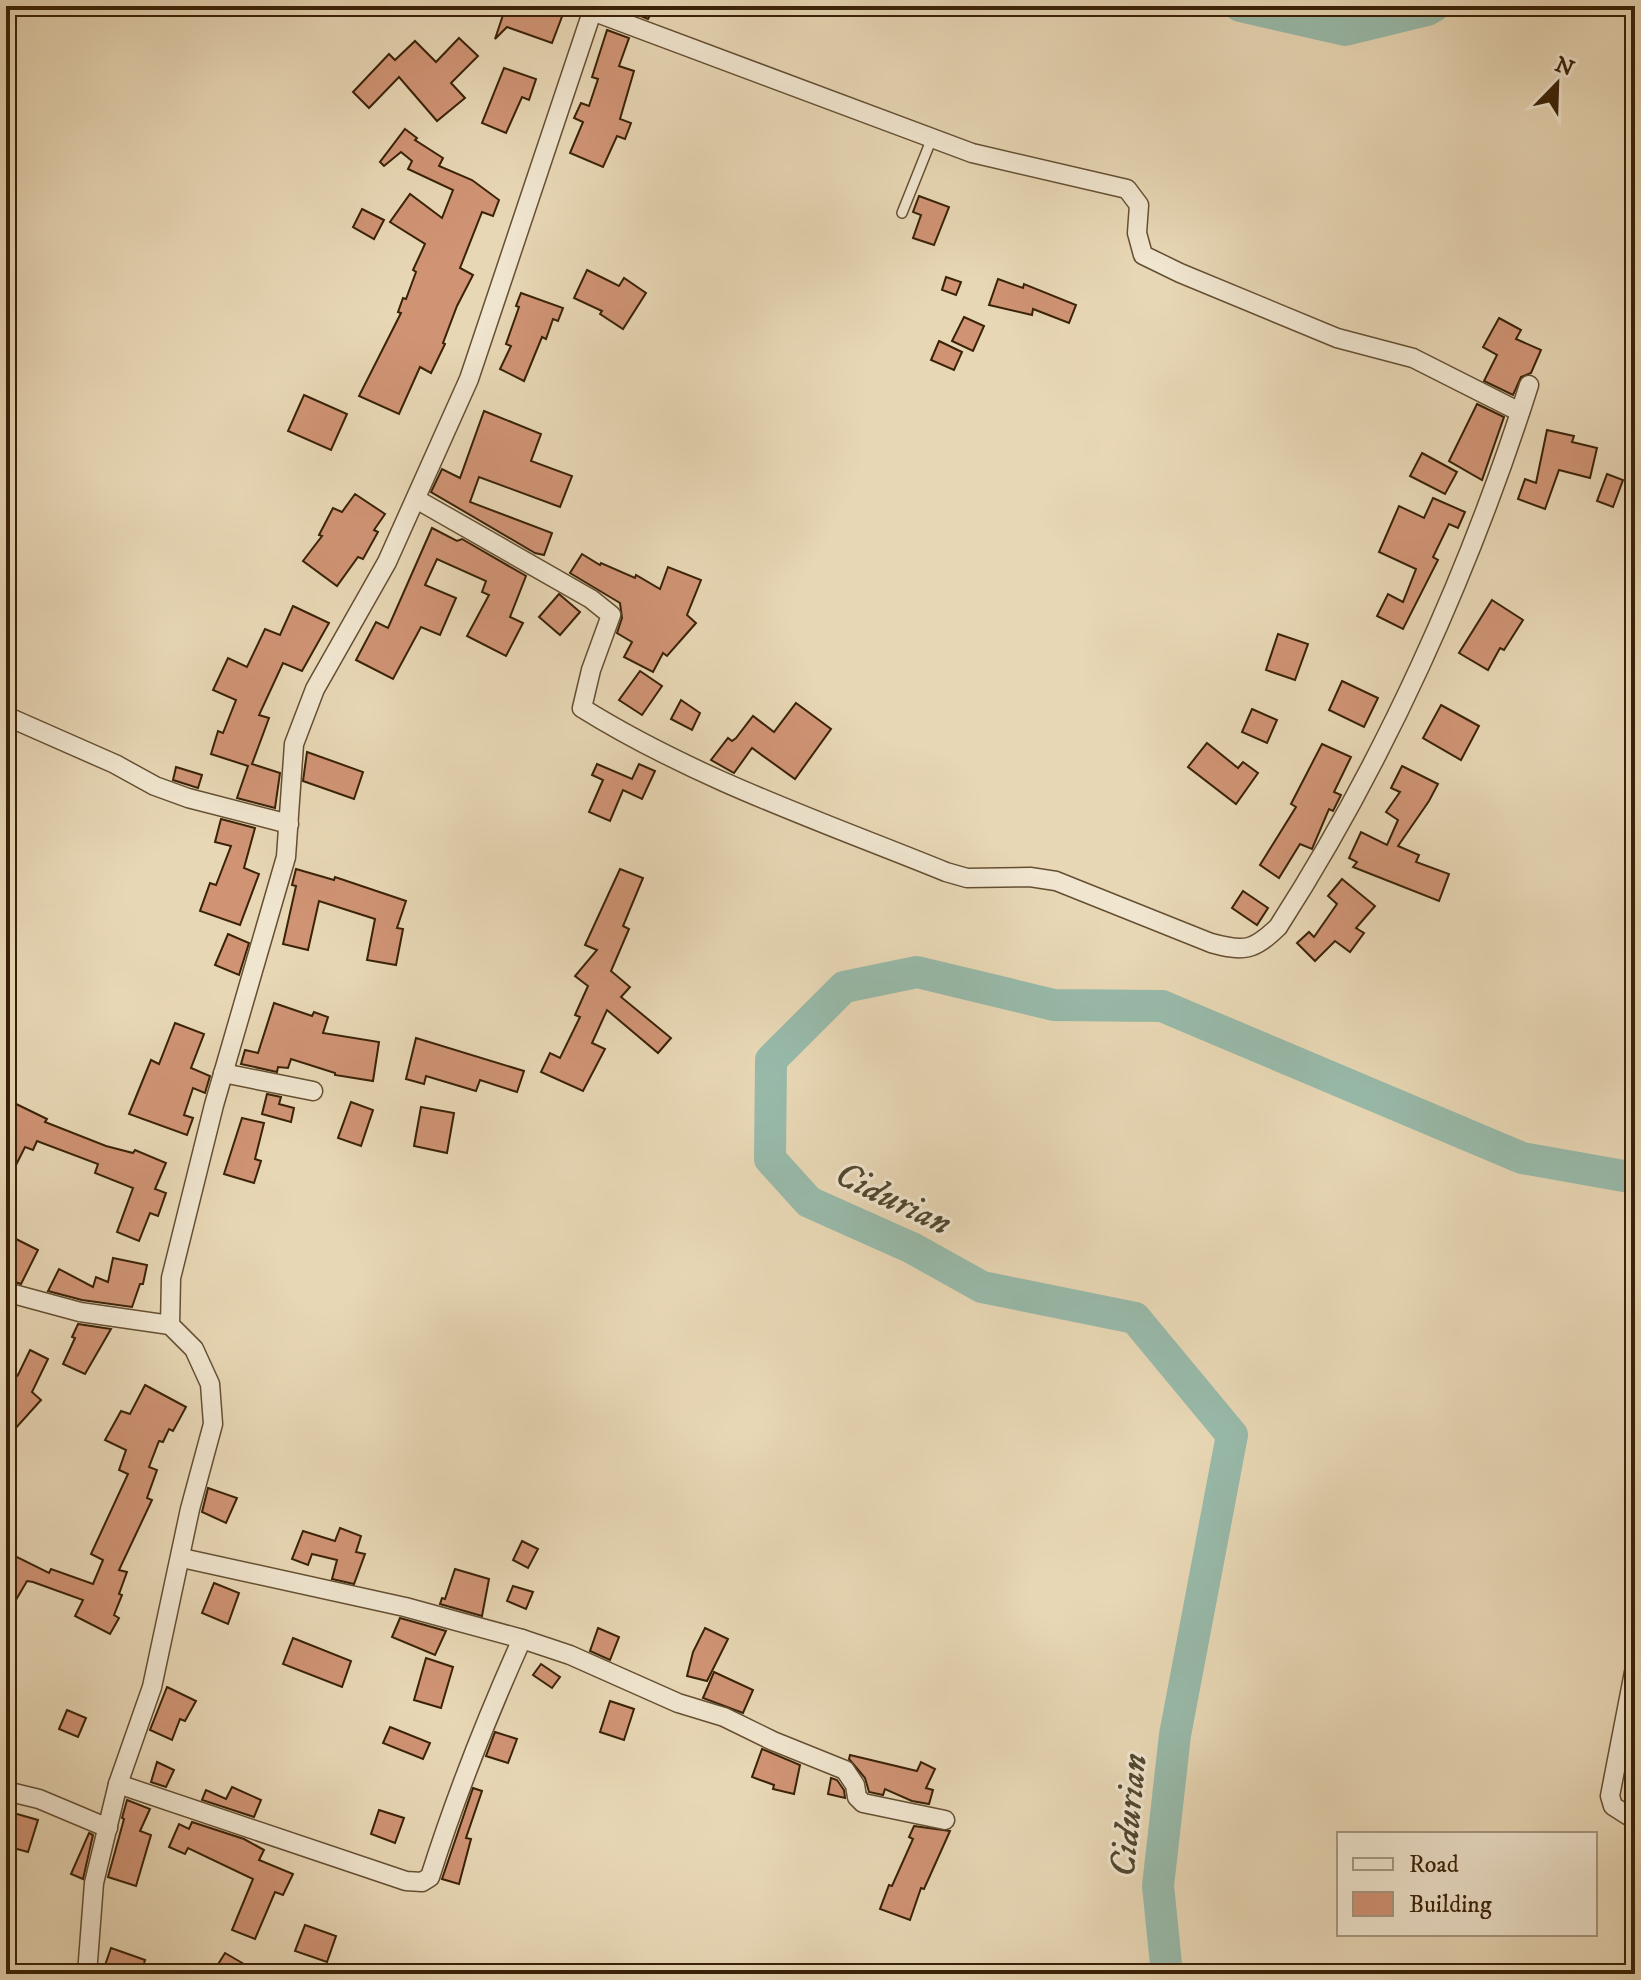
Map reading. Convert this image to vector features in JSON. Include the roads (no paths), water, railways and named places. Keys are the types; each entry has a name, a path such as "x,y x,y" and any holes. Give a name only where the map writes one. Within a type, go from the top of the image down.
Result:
{"street":[{"path":"170,1325 171,1278 223,1073 282,871 289,824 294,744 315,689 387,562 469,379 593,9 972,153 1127,189 1139,205 1137,233 1143,255 1337,338 1413,358 1520,412"},
{"path":"416,499 591,599 611,615 591,670 582,708 633,738 770,804 946,872 967,878 1030,877 1056,881 1211,943 1235,949 1257,946 1278,927 1371,765 1464,569 1529,385"},
{"path":"6,716 115,764 155,786 188,798 289,824"},
{"path":"223,1073 313,1091"},
{"path":"6,1292 80,1312 170,1325 194,1349 210,1384 213,1424 190,1509 182,1558 152,1687 118,1784 94,1883 87,1974"},
{"path":"182,1558 405,1607 570,1655 678,1703 724,1717 845,1770 850,1773 857,1797 863,1803 945,1820"},
{"path":"118,1784 406,1881 422,1882 430,1877 487,1717 522,1639"},
{"path":"1635,1667 1610,1796 1613,1806 1635,1820"},
{"path":"6,1791 39,1799 108,1828"}],"lane":[{"path":"902,213 932,138"}],"waterway":[{"name":"Cidurian","path":"1240,6 1345,30 1434,6"},
{"name":"Cidurian","path":"1167,1974 1158,1886 1175,1735 1232,1435 1135,1318 982,1287 912,1248 809,1202 770,1159 771,1060 844,987 917,972 1054,1005 1162,1006 1522,1158 1635,1178"}]}
